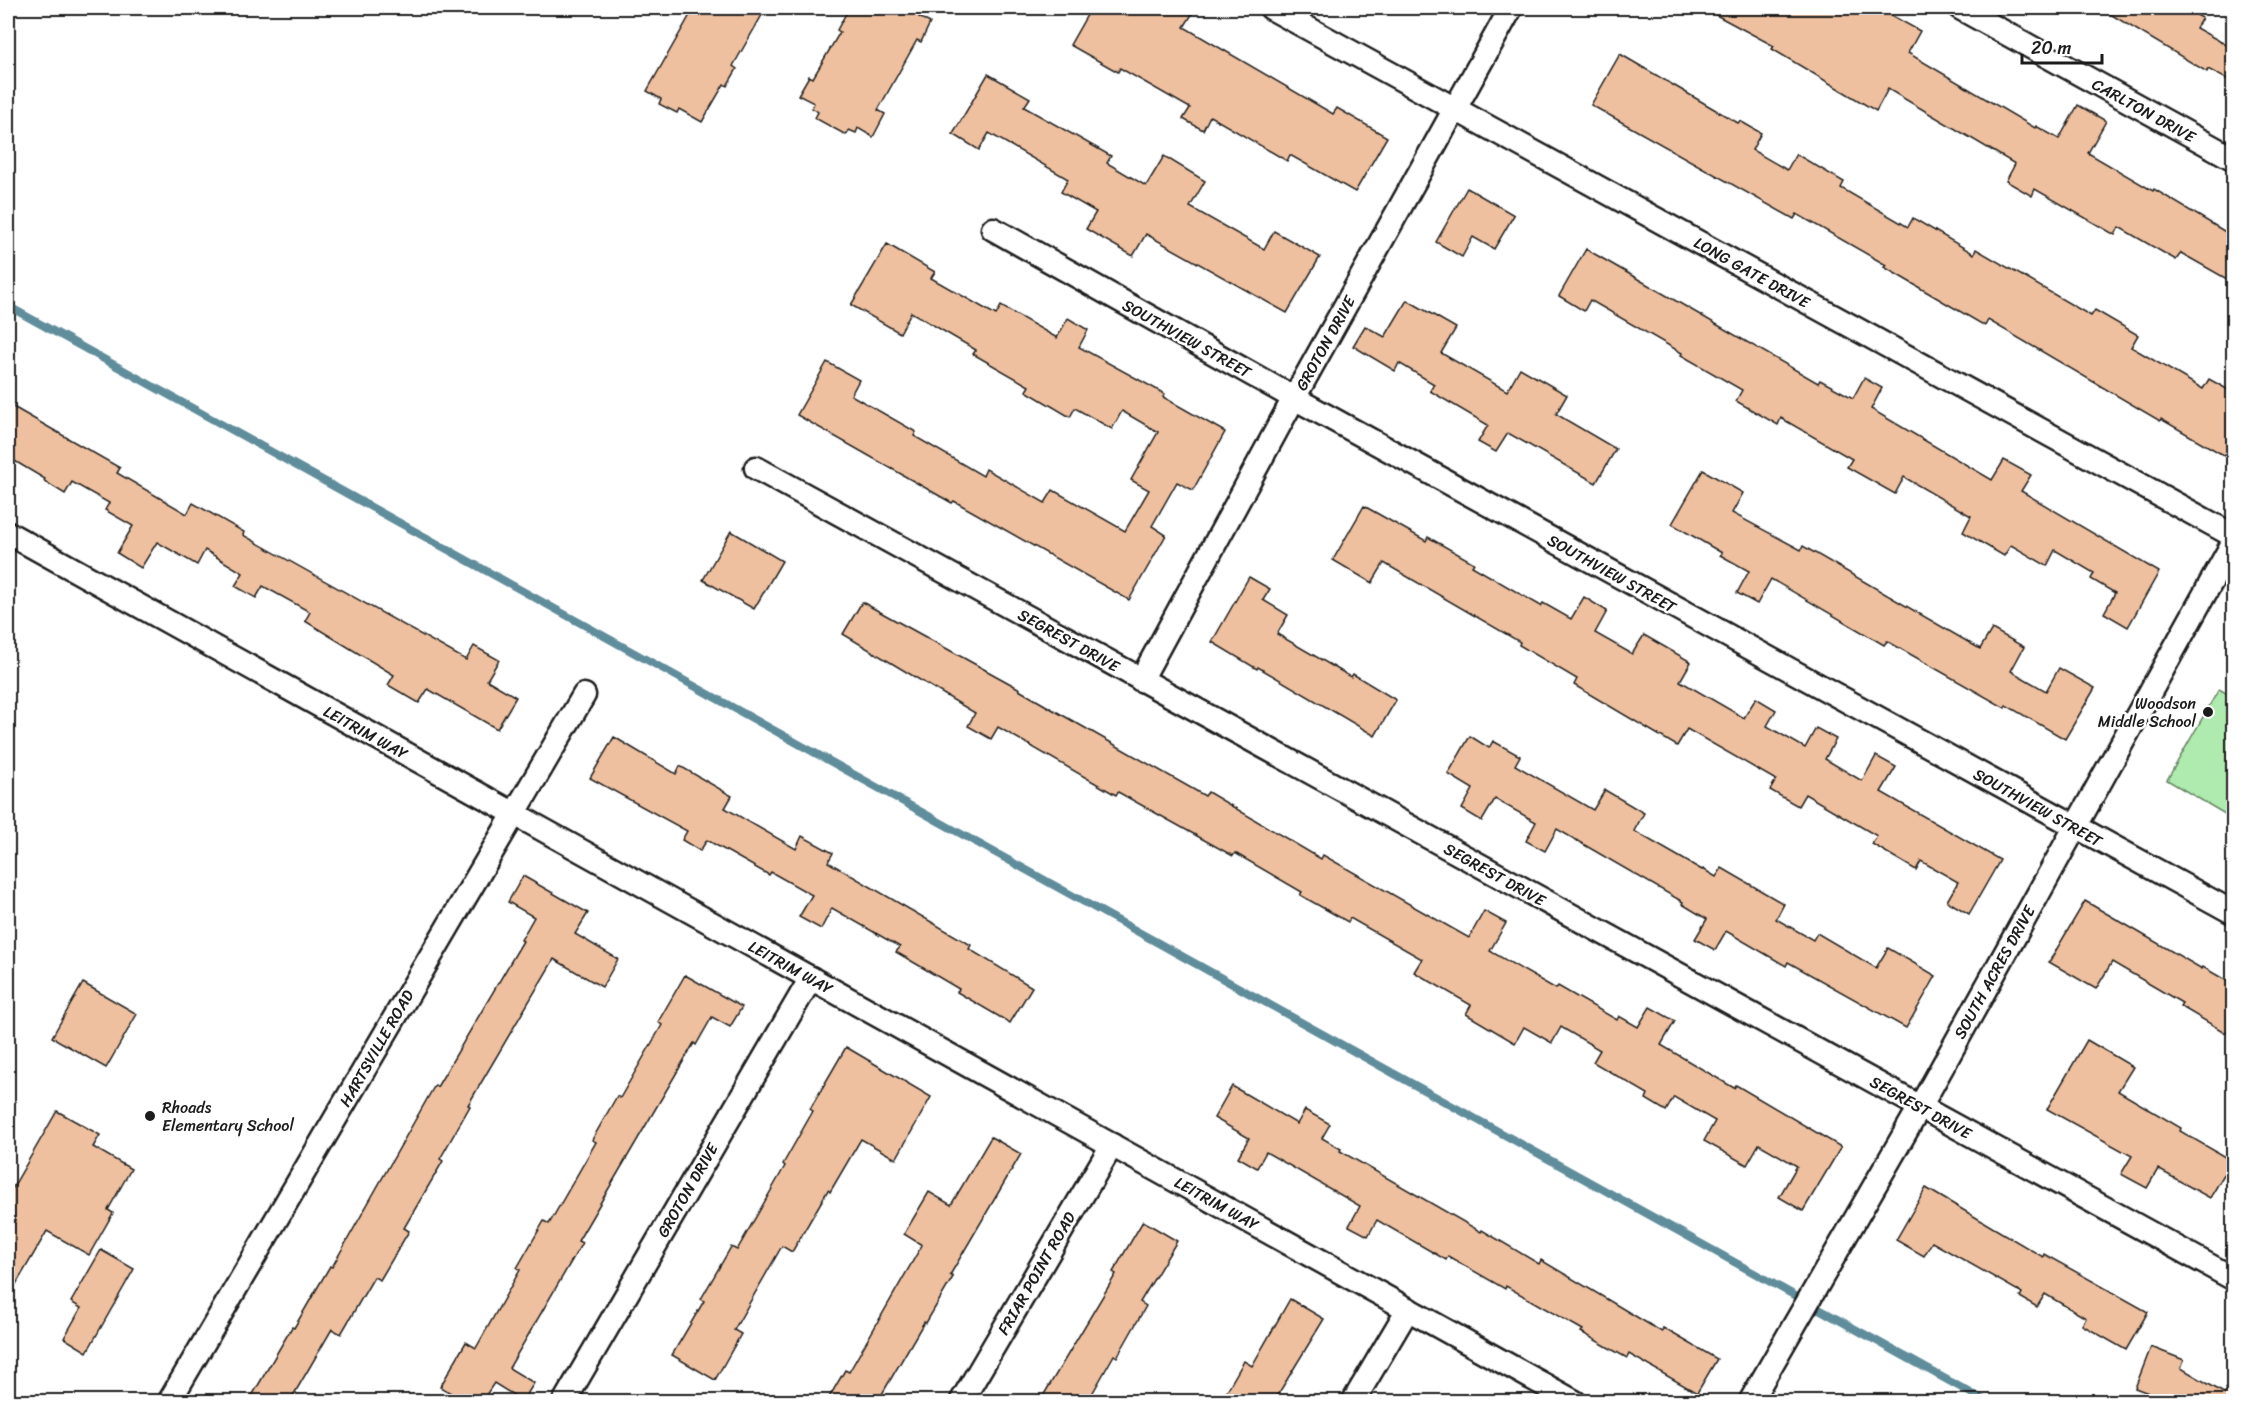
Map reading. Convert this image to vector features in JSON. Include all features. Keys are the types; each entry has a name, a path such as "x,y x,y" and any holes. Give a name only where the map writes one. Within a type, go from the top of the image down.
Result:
{"street":[{"name":"LONG GATE DRIVE","path":"1270,8 2234,536"},
{"name":"GROTON DRIVE","path":"1141,680 1294,398 1511,8"},
{"name":"CARLTON DRIVE","path":"1960,8 2234,159"},
{"name":"SOUTHVIEW STREET","path":"993,229 1294,398 2234,913"},
{"name":"SEGREST DRIVE","path":"756,468 2234,1279"},
{"name":"LEITRIM WAY","path":"8,533 1575,1401"},
{"name":"SOUTH ACRES DRIVE","path":"1750,1401 1920,1107 2234,541"},
{"name":"HARTSVILLE ROAD","path":"169,1401 584,695"},
{"name":"GROTON DRIVE","path":"564,1401 811,978"},
{"name":"FRIAR POINT ROAD","path":"961,1401 1112,1145"},
{"path":"1353,1401 1408,1309"}],"green space":[{"path":"2219,689 2233,697 2234,811 2230,817 2167,780"}],"building":[{"path":"694,8 766,8 733,66 737,69 727,86 724,84 702,122 679,109 677,113 659,104 661,99 647,91"},
{"path":"849,8 925,8 919,17 930,23 921,42 917,40 878,110 885,114 873,137 858,128 856,133 849,130 846,135 815,118 818,112 812,108 814,103 798,95 809,76 813,78 840,32 837,30"},
{"path":"1091,8 1196,8 1184,27 1333,114 1337,108 1387,137 1355,192 1290,155 1287,161 1210,116 1203,130 1183,119 1190,108 1120,68 1118,72 1070,45"},
{"path":"1703,8 1878,8 1920,31 1908,53 2035,128 2036,126 2059,139 2078,105 2106,121 2088,153 2234,237 2234,283 2181,253 2176,260 2119,227 2115,235 2035,189 2032,196 2006,181 2015,164 1888,89 1876,111 1772,49 1774,46"},
{"path":"2100,8 2185,8 2202,18 2196,28 2234,49 2234,83 2208,69 2207,72"},
{"path":"1620,54 1738,123 1740,121 1761,133 1752,150 1787,170 1796,154 1844,182 1841,188 1908,227 1913,218 1974,254 1976,249 2091,316 2095,310 2138,335 2131,347 2203,389 2209,379 2234,393 2234,442 2225,456 2161,419 2160,421 1988,320 1985,326 1797,214 1794,219 1591,105"},
{"path":"988,74 1030,98 1024,107 1111,156 1107,163 1146,186 1164,156 1205,181 1190,207 1264,249 1274,231 1320,257 1287,313 1146,234 1133,256 1086,229 1096,212 1061,192 1068,179 989,133 979,150 953,134"},
{"path":"1467,188 1514,215 1494,249 1473,237 1462,257 1436,242"},
{"path":"887,244 935,272 931,278 996,315 1001,306 1057,338 1068,318 1088,330 1079,347 1165,394 1163,397 1225,432 1193,490 1177,482 1152,526 1166,535 1129,600 797,415 827,362 859,380 851,395 916,432 914,436 983,476 986,469 1045,503 1053,490 1125,531 1149,490 1131,480 1158,432 1122,411 1112,429 1075,408 1070,417 1026,391 1029,386 973,354 976,350 911,312 900,333 851,305"},
{"path":"1586,249 1818,383 1820,380 1853,398 1864,378 1882,388 1871,409 1992,480 2004,460 2031,475 2021,491 2159,572 2128,627 2104,613 2115,593 2091,579 2094,573 2055,550 2047,566 2011,545 2004,556 1963,532 1971,516 1904,477 1895,494 1847,467 1852,459 1781,418 1778,425 1736,401 1742,390 1681,355 1682,353 1590,300 1584,311 1559,296"},
{"path":"1407,300 1456,328 1441,353 1507,391 1520,368 1567,395 1556,414 1616,449 1596,483 1508,433 1496,452 1478,442 1488,425 1430,391 1434,384 1399,363 1395,371 1353,346 1365,326 1385,337"},
{"path":"8,404 120,468 117,473 187,514 193,503 244,532 243,535 466,660 474,646 499,660 487,680 516,697 497,729 428,689 419,703 388,685 394,675 305,621 310,612 263,586 256,598 235,586 243,573 205,550 197,565 157,542 141,568 117,553 133,526 105,510 109,503 72,482 65,494 8,457"},
{"path":"1703,470 1743,493 1732,513 1801,550 1803,546 1980,649 1992,629 2024,647 2011,671 2046,691 2059,668 2095,688 2065,739 1887,641 1884,645 1771,579 1757,604 1737,593 1749,571 1672,524"},
{"path":"1364,506 1426,541 1428,537 1474,563 1472,566 1541,606 1543,603 1571,619 1584,597 1607,611 1595,633 1632,654 1644,635 1691,662 1680,681 1744,718 1756,698 1776,710 1767,726 1805,748 1816,728 1836,739 1825,759 1862,781 1876,756 1896,767 1881,792 2000,860 1969,914 1947,901 1958,882 1921,861 1916,870 1872,844 1877,836 1805,794 1798,806 1770,790 1776,780 1687,729 1677,746 1574,685 1577,679 1519,645 1520,642 1384,563 1372,583 1333,560"},
{"path":"731,531 782,561 754,609 703,580"},
{"path":"1249,577 1270,589 1263,600 1288,615 1277,634 1351,677 1353,674 1396,700 1375,736 1212,642"},
{"path":"862,602 1020,689 1205,796 1208,792 1321,859 1323,855 1469,938 1484,911 1506,923 1490,951 1556,989 1558,986 1617,1020 1619,1016 1638,1027 1650,1007 1675,1021 1661,1045 1734,1088 1736,1085 1841,1147 1803,1211 1779,1197 1797,1166 1759,1144 1747,1165 1704,1141 1715,1121 1674,1097 1666,1111 1646,1099 1648,1094 1593,1062 1600,1050 1561,1027 1552,1043 1524,1027 1515,1043 1466,1014 1471,1005 1414,972 1422,959 1350,918 1348,922 1300,895 1302,892 1235,853 1233,856 1118,792 1116,795 998,727 991,739 968,726 975,713 843,634"},
{"path":"1470,736 1489,748 1493,741 1520,756 1515,765 1593,810 1605,790 1644,813 1634,831 1716,877 1722,868 1784,904 1776,919 1813,940 1817,933 1876,968 1888,948 1936,976 1906,1028 1788,962 1786,966 1726,931 1715,950 1695,939 1707,919 1682,904 1683,902 1557,829 1545,851 1526,841 1536,822 1495,799 1482,821 1462,809 1473,789 1448,774"},
{"path":"614,737 676,774 680,766 732,796 725,808 796,849 802,836 833,853 828,862 971,945 969,949 1032,987 1010,1023 957,992 959,989 896,952 900,947 832,908 821,929 799,917 812,895 771,872 769,875 707,840 700,851 682,840 687,831 590,778"},
{"path":"523,876 588,913 575,934 618,959 602,987 554,959 468,1105 470,1106 440,1159 443,1161 404,1228 409,1231 380,1280 374,1277 341,1334 332,1329 290,1401 249,1401 292,1327 294,1328 330,1266 332,1267 435,1085 437,1087 523,941 521,940 534,917 508,902"},
{"path":"2085,901 2234,985 2234,1019 2226,1033 2180,1006 2182,1003 2112,962 2096,989 2049,962"},
{"path":"685,975 742,1007 730,1027 712,1017 696,1045 694,1043 578,1241 582,1243 509,1368 534,1383 523,1401 494,1383 482,1401 465,1401 440,1387 466,1342 476,1348 520,1270 517,1268 544,1221 549,1224 596,1142 592,1140 617,1096 620,1098 662,1025 658,1022"},
{"path":"83,983 137,1014 106,1068 52,1037"},
{"path":"2087,1040 2133,1067 2118,1091 2232,1161 2210,1198 2158,1169 2147,1188 2121,1174 2132,1156 2047,1109"},
{"path":"846,1047 931,1097 896,1159 861,1139 792,1252 782,1246 734,1330 741,1334 715,1380 672,1355 704,1301 701,1299 731,1247 737,1250 785,1166 783,1164 813,1111 810,1109"},
{"path":"1232,1086 1297,1124 1305,1110 1330,1124 1322,1138 1341,1149 1340,1151 1539,1264 1541,1260 1662,1332 1663,1328 1717,1359 1697,1393 1629,1354 1627,1358 1506,1286 1505,1289 1448,1256 1446,1260 1377,1220 1368,1236 1349,1226 1360,1206 1266,1152 1257,1168 1238,1157 1249,1138 1214,1118"},
{"path":"57,1111 100,1135 93,1147 131,1169 108,1210 113,1213 89,1255 47,1231 8,1298 8,1196"},
{"path":"991,1137 1021,1154 950,1275 953,1277 878,1401 827,1401 845,1370 849,1372 922,1245 904,1234 929,1192 951,1205"},
{"path":"1926,1188 2043,1257 2044,1254 2148,1312 2126,1350 2082,1325 2086,1318 2045,1294 2037,1307 2020,1297 2022,1293 1932,1242 1924,1256 1896,1240"},
{"path":"1143,1221 1177,1241 1140,1302 1146,1306 1117,1357 1114,1355 1088,1401 1040,1401 1116,1274 1113,1272"},
{"path":"101,1250 134,1269 87,1352 64,1338 81,1308 71,1302"},
{"path":"1290,1299 1324,1319 1274,1401 1221,1401 1244,1361 1252,1366"},
{"path":"2151,1347 2184,1360 2181,1368 2234,1401 2170,1401 2135,1388"}],"waterway":[{"path":"8,306 1987,1402"}],"place":[{"name":"Woodson Middle School","path":"2208,712"},
{"name":"Rhoads Elementary School","path":"150,1116"}]}
